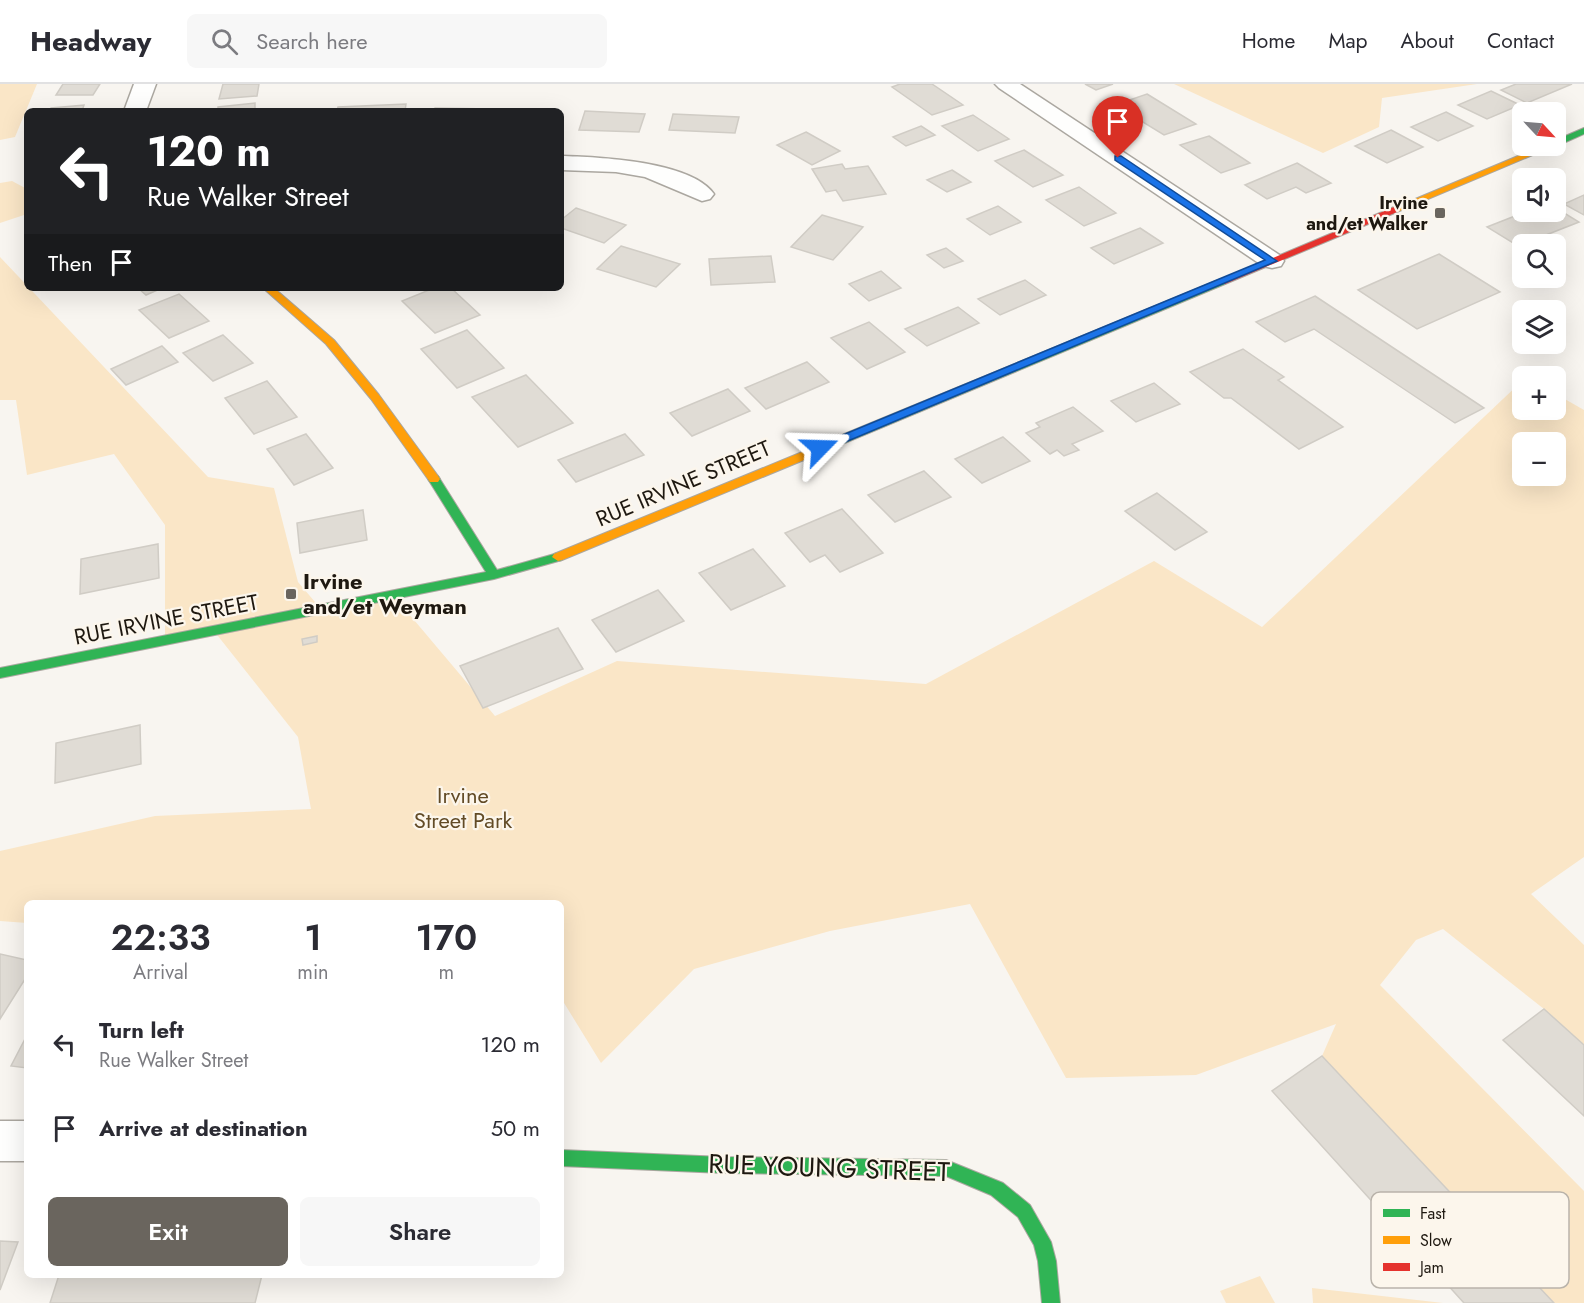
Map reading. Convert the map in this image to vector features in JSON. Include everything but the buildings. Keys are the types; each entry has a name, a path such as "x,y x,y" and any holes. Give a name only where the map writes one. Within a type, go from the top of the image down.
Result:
{"street":[{"path":"136,108 145,84"},
{"path":"1006,84 1272,261"},
{"path":"1566,139 1584,131"},
{"name":"RUE IRVINE STREET","path":"0,674 494,574 561,556 1525,156"},
{"path":"564,163 653,170 680,180 702,194"},
{"path":"272,291 329,340 403,434 454,506 494,574"},
{"path":"0,1141 24,1142"},
{"name":"RUE YOUNG STREET","path":"564,1158 723,1165 946,1168 974,1176 1019,1204 1035,1225 1047,1261 1051,1303"}],"green space":[{"path":"0,84 37,84 27,108 24,108 24,115 15,137 0,140"},
{"path":"1174,84 1477,84 1382,98 1379,127 1323,153"},
{"path":"12,181 24,187 24,215 0,223 0,183"},
{"name":"Irvine Street Park","path":"0,257 24,282 24,291 32,291 208,477 274,488 298,582 321,609 393,595 495,716 617,661 926,684 1154,561 1262,627 1512,390 1512,420 1566,420 1566,400 1584,410 1584,857 1531,894 1584,945 1584,1045 1544,1009 1443,929 1416,940 1380,985 1584,1191 1584,1303 1554,1303 1540,1288 1569,1288 1569,1192 1450,1192 1322,1056 1336,1024 1196,1075 1066,1078 970,904 830,931 694,969 601,1063 564,1003 564,900 24,900 24,923 0,921 0,851 155,816 311,809 298,737 214,631 165,640 165,525 114,454 27,475 16,400 0,400"},
{"path":"1260,1276 1275,1303 1226,1303 1220,1291"},
{"path":"1312,1288 1443,1303 1313,1303"}],"traffic: fast":[{"path":"1566,139 1584,131"},
{"path":"824,447 1221,282"},
{"path":"434,479 494,575"},
{"path":"0,673 494,575 558,557"},
{"path":"564,1158 723,1165 946,1168 997,1189 1024,1211 1042,1242 1047,1261 1051,1303"}],"traffic: slow":[{"path":"1394,210 1525,156"},
{"path":"271,291 330,342 375,397 434,479"},
{"path":"558,557 824,447"}],"traffic: jam":[{"path":"1221,282 1394,210"}],"place":[{"name":"Irvine and/et Walker","path":"1440,213"},
{"name":"Irvine and/et Weyman","path":"291,594"}],"route":[{"path":"820,448 1272,261 1118,158"}]}
